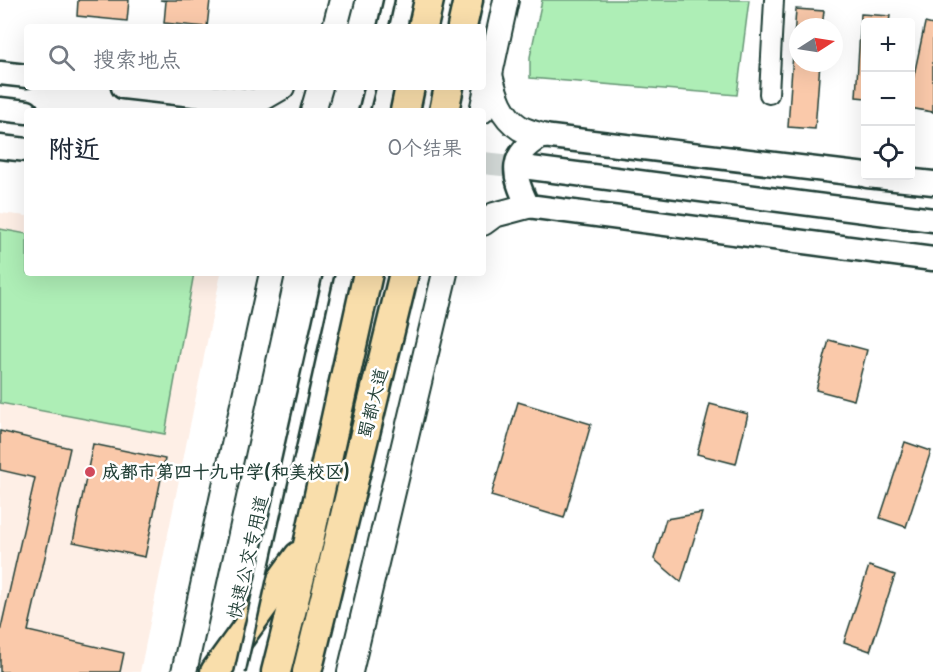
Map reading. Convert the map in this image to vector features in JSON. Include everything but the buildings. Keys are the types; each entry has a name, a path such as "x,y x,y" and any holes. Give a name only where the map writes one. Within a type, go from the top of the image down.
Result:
{"highway":[{"path":"424,24 429,0"},
{"path":"463,24 468,0"},
{"path":"406,108 409,90"},
{"path":"445,108 448,90"},
{"name":"蜀都大道","path":"276,672 308,545 367,276"},
{"name":"蜀都大道","path":"307,672 404,276"},
{"path":"215,672 308,545"}],"main road":[{"path":"336,24 342,0"},
{"path":"483,108 506,0"},
{"path":"490,74 495,99 505,114 520,128 543,136"},
{"path":"227,104 255,102 277,90"},
{"path":"314,108 319,90"},
{"path":"486,221 494,215 528,206"},
{"path":"184,672 271,276"},
{"path":"350,672 444,276"}],"street":[{"path":"770,93 774,0"},
{"path":"0,73 24,76"},
{"path":"141,90 227,104"},
{"path":"0,109 24,112"},
{"path":"861,174 543,136 527,145 518,157 516,175 520,191 528,206 933,259"},
{"path":"0,147 24,150"},
{"path":"523,167 933,220"},
{"path":"908,180 933,183"}],"lane":[{"path":"384,24 389,0"},
{"path":"365,108 369,90"},
{"name":"快速公交专用道","path":"240,672 327,276"}],"shaded area":[{"name":"成都市第四十九中学(和美校区)","path":"0,213 24,216 24,276 220,276 140,672 0,672"}],"green space":[{"path":"542,0 749,0 737,95 530,78 530,57"},
{"path":"0,229 24,233 24,276 193,276 165,434 0,403"}],"tunnel":[{"path":"486,163 523,167"}],"place":[{"name":"成都市第四十九中学(和美校区)","path":"90,472"}]}
